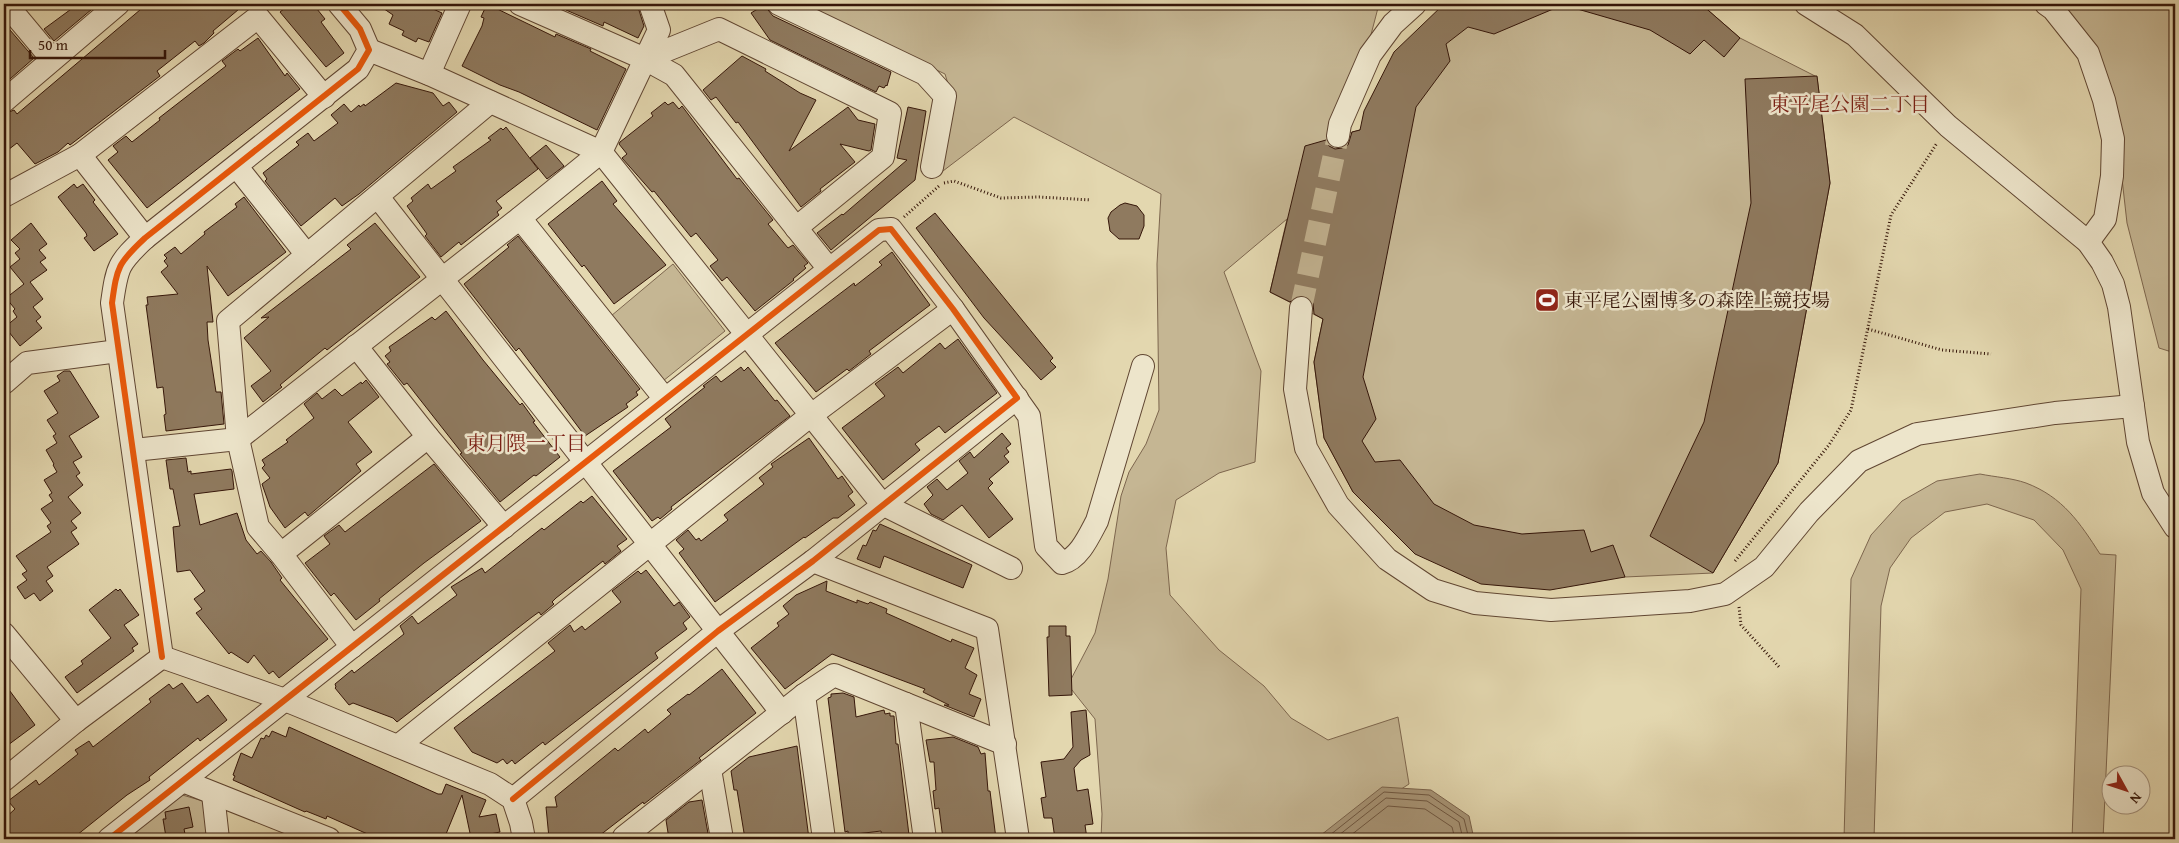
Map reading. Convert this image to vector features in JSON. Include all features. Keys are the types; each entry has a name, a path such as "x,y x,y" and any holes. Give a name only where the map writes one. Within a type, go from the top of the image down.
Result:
{"street":[{"path":"6,4 52,59"},
{"path":"4,101 118,4"},
{"path":"339,4 360,29 368,50 429,74 601,152 882,504 1012,568"},
{"path":"429,74 460,4"},
{"path":"520,4 645,59 674,75 829,269"},
{"path":"134,450 238,439 442,280 601,152 659,30 650,4"},
{"path":"779,4 925,74 945,96 932,167"},
{"path":"1338,136 1340,124 1370,55 1393,24 1415,4"},
{"path":"1806,4 1855,35 1948,126 2088,242 2102,262 2113,284 2119,308 2138,442 2153,493 2175,527"},
{"path":"2046,4 2053,9 2088,53 2104,100 2113,139 2112,176 2105,219 2088,242"},
{"path":"4,196 80,154 258,17 324,97"},
{"path":"645,59 719,28 890,113 883,157 796,228"},
{"path":"162,657 112,303 116,272 127,255 145,238 358,68 368,50"},
{"path":"352,647 258,527 238,439 228,321 307,254 378,198 490,102"},
{"path":"80,154 145,238"},
{"path":"236,167 307,254"},
{"path":"378,198 782,713"},
{"path":"520,218 665,399"},
{"path":"109,839 879,230 891,229 953,309 1029,416 1046,546 1062,563 1070,561 1086,540 1097,521 1143,366"},
{"path":"1301,308 1295,390 1304,438 1306,448 1338,505 1387,559 1432,590 1475,603 1551,610 1690,601 1725,594 1764,567 1809,512 1859,461 1918,434 2055,413 2133,406"},
{"path":"398,746 810,416 953,309"},
{"path":"356,346 428,437 504,527"},
{"path":"4,383 26,363 118,351"},
{"path":"513,799 718,631 813,561 1017,398"},
{"path":"281,554 428,437"},
{"path":"813,561 987,629 1018,839"},
{"path":"4,634 76,721"},
{"path":"162,657 285,700 490,784 513,799 522,823 524,839"},
{"path":"4,780 76,721 162,657"},
{"path":"624,839 624,837 804,695 834,675 1005,744"},
{"path":"804,695 824,839"},
{"path":"906,704 925,839"},
{"path":"710,769 722,839"},
{"path":"183,781 319,837"},
{"path":"213,794 218,839"}],"path":[{"path":"1851,410 1891,215 1948,126"},
{"path":"891,229 940,184 954,180 1001,198 1038,197 1091,200"},
{"path":"1868,329 1942,350 1991,354"},
{"path":"1741,625 1780,668"}],"shaded area":[{"name":"東平尾公園博多の森陸上競技場","path":"798,4 1379,4 1345,134 1360,130 1445,4 1701,4 1740,38 1817,77 1830,183 1778,463 1713,573 1625,577 1353,492 1324,438 1314,362 1323,319 1270,292 1287,219 1224,272 1261,371 1255,462 1219,473 1176,500 1166,548 1170,595 1219,650 1264,686 1291,718 1328,740 1398,717 1409,784 1349,823 1339,839 1101,839 1102,814 1095,719 1068,685 1095,633 1108,579 1121,496 1129,472 1146,444 1159,410 1157,264 1161,194 1014,117 939,174 952,97 945,74"},
{"path":"2058,4 2175,4 2175,353 2159,348 2127,223 2113,99"},
{"path":"673,264 725,331 663,381 611,316"},
{"path":"1980,474 2026,483 2060,503 2078,522 2100,554 2116,555 2106,766 2102,766 2103,839 2072,839 2081,589 2063,550 2034,520 1987,504 1945,512 1911,538 1890,568 1881,606 1874,839 1844,839 1851,579 1871,535 1902,501 1937,481"},
{"path":"179,794 203,801 208,839 126,839"}],"water":[{"path":"1382,787 1431,790 1469,816 1474,839 1319,839 1321,835"}],"building":[{"path":"78,4 98,4 54,41 44,29"},
{"path":"147,4 245,4 213,31 214,33 204,43 199,46 195,41 157,71 160,76 70,145 68,143 58,152 35,164 17,143 4,153 4,114 14,110 17,114"},
{"path":"290,4 313,4 325,19 321,22 344,53 326,67 280,12"},
{"path":"377,4 422,4 442,13 429,42 418,38 416,42 402,35 404,31 389,24 393,15"},
{"path":"487,4 555,37 556,34 591,49 590,51 626,69 597,130 462,66 482,26 484,18 481,17"},
{"path":"569,4 637,4 644,26 638,38 604,22 603,26 566,10"},
{"path":"1444,4 1565,4 1494,34 1468,27 1446,44 1450,61 1416,107 1363,377 1376,419 1362,441 1375,462 1400,460 1434,504 1474,525 1522,534 1584,530 1591,552 1613,545 1625,577 1550,590 1481,584 1415,554 1353,492 1324,438 1314,362 1323,319 1314,314 1313,303 1308,297 1296,296 1290,302 1270,292 1305,146 1326,140 1329,146 1335,149 1348,145 1352,132 1360,130 1364,111 1394,52"},
{"path":"1575,4 1701,4 1740,38 1724,57 1704,40 1690,54 1650,30 1574,8"},
{"path":"764,5 773,16 891,72 887,86 884,88 879,86 876,92 770,40 751,13"},
{"path":"4,23 34,58 10,79 4,71"},
{"path":"258,38 285,76 287,73 300,89 147,208 108,160 118,152 113,146 126,136 132,142 160,120 159,118 226,66 222,61"},
{"path":"742,56 766,69 765,71 800,93 816,100 789,151 848,107 858,120 875,124 871,150 840,144 855,162 820,189 821,191 801,207 738,122 736,123 716,97 711,100 703,90"},
{"path":"1817,76 1830,183 1778,463 1713,573 1650,536 1704,422 1751,203 1745,79"},
{"path":"396,83 433,93 443,106 449,102 457,112 359,194 342,206 335,198 301,226 265,181 267,179 263,173 299,145 296,142 308,133 314,141 338,123 331,115 344,104 351,112 359,105 360,107 364,104 365,106"},
{"path":"665,102 668,105 673,102 679,109 682,106 737,179 739,178 773,220 768,224 788,248 793,245 808,263 804,266 806,268 794,280 755,311 727,277 722,281 710,266 718,260 696,233 691,237 654,191 652,192 622,158 627,154 619,144 620,142 653,116 651,113"},
{"path":"908,107 926,111 915,180 831,250 817,233 843,215 907,160 897,158"},
{"path":"506,127 538,169 496,201 502,208 497,212 499,215 461,245 459,242 441,257 425,236 427,234 407,206 413,201 411,198 428,184 431,189 456,171 453,167 491,140 488,138 501,128 503,130"},
{"path":"546,145 564,166 547,179 530,158"},
{"path":"602,181 617,201 613,204 666,265 614,304 584,265 582,267 548,224"},
{"path":"74,184 77,188 83,184 95,200 93,202 118,234 94,251 84,238 87,236 86,233 58,197"},
{"path":"244,197 286,252 228,296 207,266 213,322 207,322 208,340 216,392 221,392 224,424 166,431 163,387 157,388 146,305 148,305 147,297 178,294 161,272 168,266 164,261 167,258 164,255 175,247 181,254 205,234 204,232 237,207 235,204"},
{"path":"1125,203 1137,206 1144,215 1144,226 1139,239 1119,239 1110,231 1108,218 1111,212"},
{"path":"935,213 1053,358 1050,361 1056,367 1041,380 984,318 916,228"},
{"path":"31,223 47,244 39,250 46,258 40,262 47,270 30,282 43,299 33,307 41,317 36,321 42,328 20,346 5,327 17,317 13,311 15,309 6,298 24,284 10,267 20,259 15,253 20,249 11,240"},
{"path":"375,223 420,277 327,350 325,348 280,385 282,387 263,402 251,386 271,371 244,338 269,317 261,318 351,249 347,245"},
{"path":"518,236 640,389 636,392 638,395 626,404 628,407 585,436 519,348 516,351 464,284 509,247 507,245"},
{"path":"892,252 930,305 869,351 871,354 849,371 847,369 816,392 775,343 854,283 855,286 882,265 879,262"},
{"path":"446,311 520,405 522,403 535,421 533,422 560,457 500,502 460,454 462,453 407,383 404,385 387,364 390,362 385,356 391,351 389,347 432,317 435,320"},
{"path":"958,339 997,393 945,433 939,426 915,444 920,450 883,480 842,428 885,396 875,384 898,367 903,373 940,343 945,349"},
{"path":"741,367 744,371 748,367 775,401 777,400 790,416 671,507 672,509 660,519 658,517 652,521 613,471 671,427 665,419 705,387 703,386 716,376 721,382"},
{"path":"64,371 70,371 99,417 69,436 82,457 73,462 80,473 76,476 83,485 68,497 81,513 71,521 77,528 71,532 79,544 47,567 53,576 46,581 53,591 40,601 34,593 25,599 17,587 27,580 22,574 27,571 16,556 51,532 47,526 51,523 41,509 53,501 49,495 52,493 44,480 57,472 46,450 57,443 53,436 56,434 47,420 58,413 44,391 60,381 57,376"},
{"path":"366,380 379,397 348,422 372,452 356,464 361,471 308,516 305,512 285,528 270,507 262,484 270,478 262,468 265,465 262,460 288,442 286,440 314,418 304,404 317,393 322,399 335,389 342,396"},
{"path":"1002,433 1011,444 1006,448 1009,452 1004,456 1009,462 989,479 993,483 988,488 1013,519 989,538 962,505 943,520 931,514 924,504 933,495 927,487 937,479 947,490 968,473 959,461 970,452 974,458"},
{"path":"809,438 838,479 842,476 853,492 848,496 855,505 838,518 833,518 804,537 715,602 679,553 684,549 676,540 688,530 696,540 699,538 701,541 728,520 724,515 764,484 759,478 773,467 771,464"},
{"path":"186,458 188,472 191,471 191,474 231,469 232,471 234,489 194,494 200,525 237,513 246,540 257,554 261,551 271,562 282,578 280,580 328,639 279,678 273,671 269,674 254,655 248,663 231,652 229,654 196,613 202,609 194,599 205,591 190,570 177,572 173,527 180,526 173,489 170,489 166,460"},
{"path":"434,464 481,521 424,563 356,620 334,593 331,596 305,563 330,544 324,536 339,525 345,532"},
{"path":"592,496 627,539 617,546 621,551 605,564 603,561 556,598 552,602 554,604 541,615 539,612 532,617 397,722 393,718 353,703 349,705 335,688 335,684 352,670 354,673 404,634 400,626 412,616 418,624 457,595 451,587 482,568 485,573 542,528 544,530 581,501 583,503"},
{"path":"880,524 972,565 963,588 884,556 880,568 857,559 863,545 866,546 873,530 876,531"},
{"path":"646,570 674,606 679,602 690,617 683,623 687,629 655,653 658,658 545,745 543,742 515,764 512,760 507,764 503,759 497,763 472,752 454,728 555,651 548,643 570,625 574,632 582,626 585,630 621,602 612,591 638,571 641,574"},
{"path":"827,581 826,591 857,603 857,600 868,604 870,602 887,609 886,613 951,642 952,639 974,648 965,668 977,675 969,694 981,699 974,717 944,705 949,705 923,692 925,689 832,654 785,689 751,648 779,626 777,623 789,614 783,606 796,595"},
{"path":"116,589 118,591 120,589 139,615 124,625 138,644 132,648 134,651 77,693 65,677 83,664 81,661 111,638 89,610"},
{"path":"1049,626 1066,626 1066,636 1070,636 1072,695 1049,696 1047,637 1049,637"},
{"path":"722,669 756,713 699,758 701,760 595,839 561,839 560,836 549,838 546,807 557,807 555,797 615,748 618,751 645,729 648,733 671,714 667,710"},
{"path":"4,683 35,725 4,748"},
{"path":"182,683 197,703 208,695 227,720 200,741 198,738 149,777 150,780 127,795 72,839 4,839 4,819 15,809 8,801 36,780 39,785 78,754 75,750 89,741 93,747 151,702 149,699 169,684 173,689"},
{"path":"843,693 854,697 856,717 884,710 885,714 890,713 890,716 894,716 896,744 898,744 909,835 882,839 881,831 848,835 848,831 845,832 828,698 831,697 831,694"},
{"path":"1086,710 1090,755 1081,760 1074,768 1077,791 1088,789 1093,824 1085,825 1087,839 1055,839 1052,818 1044,818 1041,798 1046,797 1041,762 1064,759 1073,747 1071,712"},
{"path":"289,727 438,794 442,794 446,784 486,800 479,817 496,814 500,832 471,838 462,795 444,839 371,839 372,836 327,816 326,819 305,812 233,780 241,753 252,758 261,738 264,739 266,735 269,737 272,731 286,737"},
{"path":"953,737 978,747 981,754 985,753 988,791 990,791 996,839 943,839 939,808 935,809 933,791 936,790 934,762 930,762 926,740"},
{"path":"797,746 809,839 745,839 737,790 734,790 731,771 749,757"},
{"path":"702,800 709,839 669,839 666,820 689,802"},
{"path":"189,807 193,827 184,829 185,834 166,837 163,819 166,819 165,812"}],"tunnel":[{"path":"1301,308 1338,136"}],"cycle path":[{"path":"162,657 112,303 115,281 124,260 145,238 358,69 369,50 360,29 339,4"},
{"path":"109,839 879,230 891,229 953,309 1017,398 813,561 718,631 513,799"}],"place":[{"name":"東平尾公園博多の森陸上競技場","path":"1547,300"}],"district":[{"name":"東平尾公園二丁目","path":"1850,103"},
{"name":"東月隈一丁目","path":"526,442"}]}
